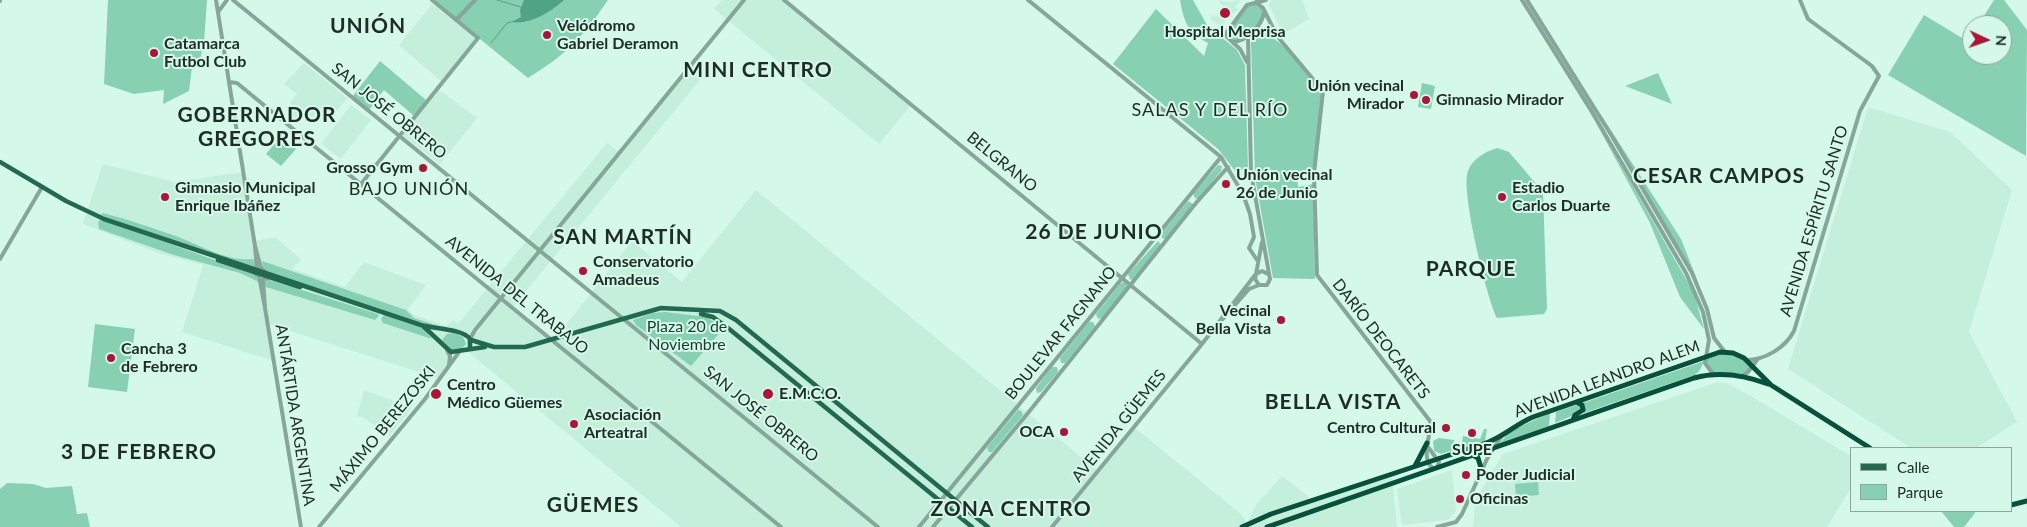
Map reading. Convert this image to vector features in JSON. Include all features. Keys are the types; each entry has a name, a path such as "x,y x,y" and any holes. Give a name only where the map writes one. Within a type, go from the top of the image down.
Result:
{"highway":[{"name":"AVENIDA LEANDRO ALEM","path":"1435,457 1446,457 1502,437 1520,423 1725,352 1746,360 1771,385"},
{"name":"AVENIDA LEANDRO ALEM","path":"1268,526 1694,378 1713,374 1742,376 1771,385"},
{"path":"1771,385 1868,447"},
{"path":"1573,420 1575,415 1583,410 1582,405 1577,402"},
{"path":"1415,466 1427,443"},
{"path":"1472,455 1478,458 1482,471"},
{"path":"1242,527 1265,516 1428,462 1435,457"},
{"path":"2012,506 2027,501"},
{"path":"1265,516 1264,522 1268,526"}],"main road":[{"path":"0,162 42,187 96,215 205,254 230,266 257,272 421,325 461,332 471,339 494,347"},
{"path":"421,325 447,350 459,352 494,347 525,347 661,308 724,312 988,527"},
{"path":"690,311 708,316 720,322"},
{"path":"717,311 714,315 720,322 972,527"},
{"path":"441,345 441,335 447,331"},
{"path":"470,349 471,339"}],"street":[{"name":"ANTÁRTIDA ARGENTINA","path":"216,0 256,246 261,268 270,277"},
{"path":"218,12 228,0"},
{"name":"SAN JOSÉ OBRERO","path":"232,0 541,250 878,527"},
{"path":"361,184 478,38 432,0"},
{"path":"456,20 475,0"},
{"path":"471,339 475,330 744,0"},
{"name":"BELGRANO","path":"784,0 1203,342"},
{"path":"1028,0 1221,157 1243,194 1252,220 1254,237 1250,248 1256,256 1267,263"},
{"path":"1248,64 1233,42 1227,37 1228,30 1247,5 1266,0"},
{"path":"1522,0 1588,106 1686,273 1703,312 1709,340 1706,367 1713,374"},
{"path":"1528,0 1613,138 1692,273 1707,309 1712,336 1725,352"},
{"name":"AVENIDA ESPÍRITU SANTO","path":"1746,360 1758,358 1782,347 1794,331 1860,111 1879,76 1872,66 1808,18 1800,0"},
{"name":"DARÍO DEOCARETS","path":"1256,2 1264,12 1277,36 1323,91 1314,173 1317,275 1428,418 1430,424 1427,443 1428,462"},
{"path":"1264,12 1263,19 1248,37 1248,64 1251,173 1268,274"},
{"path":"1233,42 1265,32 1277,36"},
{"name":"AVENIDA DEL TRABAJO","path":"229,82 237,83 500,299 554,340 780,527"},
{"name":"BOULEVAR FAGNANO","path":"919,527 1221,157"},
{"name":"BOULEVAR FAGNANO","path":"933,527 1196,203 1228,167"},
{"path":"0,259 42,187"},
{"path":"1259,285 1256,274 1256,256 1262,240"},
{"name":"ANTÁRTIDA ARGENTINA","path":"256,246 257,272 260,276 301,527"},
{"path":"1256,274 1262,271 1268,274"},
{"name":"AVENIDA GÜEMES","path":"1052,527 1256,274"},
{"name":"AVENIDA GÜEMES","path":"1203,342 1249,289 1269,284 1268,274"},
{"name":"ANTÁRTIDA ARGENTINA","path":"265,308 262,280 270,277"},
{"path":"461,332 470,333 475,330"},
{"name":"MÁXIMO BEREZOSKI","path":"447,350 450,356 448,369"},
{"name":"MÁXIMO BEREZOSKI","path":"319,527 448,369 459,352"},
{"name":"AVENIDA ESPÍRITU SANTO","path":"1742,376 1748,372 1758,358"},
{"path":"1436,527 1448,525 1459,519 1494,448 1502,437"},
{"path":"1427,443 1439,463 1437,468 1428,462"}],"shaded area":[{"path":"524,0 564,0 553,9 533,20 511,22 521,17 520,10"},
{"path":"722,0 784,0 912,104 879,144 714,9"},
{"name":"Hospital Meprisa","path":"1218,0 1229,2 1241,0 1235,7 1238,9 1233,14 1231,12 1221,27 1210,18 1213,15 1216,17 1224,8"},
{"path":"1271,0 1302,0 1309,19 1283,34 1269,5"},
{"path":"432,4 475,38 441,81 399,45"},
{"path":"304,63 347,98 332,117 325,112 319,111 311,120 304,114 298,121 288,114 294,107 290,103 297,94 284,84"},
{"path":"692,64 704,75 512,308 554,340 632,241 682,282 756,190 1098,471 1134,427 1241,514 1247,523 1256,505 1282,476 1307,495 1310,502 1392,477 1397,527 681,527 457,343 448,369 441,379 268,324 274,361 182,332 203,265 161,254 83,224 103,164 175,182 243,172 255,241 275,237 301,259 293,269 345,287 364,262 426,285 408,309 412,314 446,326 453,320 458,324 607,143 619,152"},
{"path":"439,90 477,118 440,164 404,136 404,132"},
{"path":"351,105 371,120 341,159 321,144"},
{"path":"1868,107 1950,132 2012,190 1969,332 2017,422 1978,447 1909,447 1788,369"},
{"path":"1718,382 1726,383 1751,396 1850,455 1850,490 1827,527 1473,527 1476,499 1503,454"},
{"path":"364,390 411,407 390,435 362,417 357,416"},
{"path":"1452,470 1456,511 1448,520 1402,525 1397,489"}],"green space":[{"name":"Catamarca Futbol Club","path":"108,0 207,0 204,43 198,67 192,67 189,91 163,104 164,90 134,94 104,84"},
{"path":"432,0 608,0 582,35 564,53 528,78"},
{"path":"1180,0 1193,0 1207,25 1237,50 1245,65 1248,168 1236,172 1218,149 1113,64 1156,9 1204,56 1208,43 1191,31 1185,21"},
{"path":"1994,0 2004,0 2027,30 2026,156 1888,75 1924,15 1962,38 1962,65 2012,65 2012,15 1984,15"},
{"path":"1256,2 1263,8 1264,16 1248,37 1237,42 1229,39 1228,30 1247,5"},
{"path":"1263,34 1286,49 1319,89 1321,95 1313,170 1297,172 1298,187 1313,184 1315,279 1273,278 1255,177 1251,42 1256,36"},
{"path":"380,61 426,100 414,116 384,90 369,110 352,97"},
{"path":"1658,73 1672,104 1625,86"},
{"name":"Gimnasio Mirador","path":"1422,83 1435,86 1431,109 1418,107"},
{"path":"1598,110 1681,239 1698,282"},
{"path":"1593,117 1694,293 1704,329 1680,297 1650,223"},
{"path":"281,136 296,149 281,166 266,154"},
{"path":"1497,148 1509,152 1543,192 1547,309 1544,314 1497,318 1487,290 1471,220 1467,182 1468,171 1473,163 1484,154"},
{"path":"1218,165 1222,166 1221,171 1198,199 1195,198 1193,194"},
{"path":"1188,201 1193,204 1165,239 1162,238 1160,235"},
{"path":"103,213 176,236 233,258 253,259 256,269 101,215"},
{"path":"101,219 256,275 259,282 240,273 174,255 99,229 98,222"},
{"path":"1158,241 1161,245 1132,280 1130,279 1128,274"},
{"path":"262,261 406,310 414,318 445,328 441,329 266,271"},
{"path":"267,279 378,314 379,316 375,320 266,287 264,280"},
{"path":"1124,282 1128,286 1102,318 1098,319 1096,314 1121,283"},
{"name":"Plaza 20 de Noviembre","path":"665,312 706,317 724,328 691,366 636,325 633,320 653,313"},
{"path":"384,315 421,327 432,339 383,323 381,319"},
{"path":"1089,322 1093,322 1095,326 1065,363 1061,363 1060,358"},
{"name":"Cancha 3 de Febrero","path":"95,324 135,329 127,392 88,387"},
{"path":"455,333 463,337 466,344 461,349 453,351 442,340 447,334"},
{"path":"1733,353 1752,366 1747,374 1713,374 1706,367 1706,357 1713,354"},
{"path":"1704,361 1700,370 1695,375 1584,413 1583,403"},
{"path":"1052,367 1057,367 1058,372 1041,392 1037,393 1036,388"},
{"path":"1579,404 1581,412 1555,423 1556,412"},
{"path":"1018,410 1023,415 992,452 989,452 987,448 989,445"},
{"path":"1550,413 1549,426 1499,444 1510,431"},
{"path":"1484,429 1487,429 1485,441 1461,449 1463,436 1480,439"},
{"path":"1439,438 1454,440 1453,450 1441,454 1434,451 1433,441"},
{"path":"1538,482 1539,495 1516,497 1515,484"},
{"path":"7,483 33,484 46,488 72,486 77,514 87,513 90,527 0,527 0,489"},
{"path":"1942,512 1975,512 1964,527 1954,527"}],"waterway":[{"path":"497,0 521,7"},
{"path":"491,43 507,23 511,22"}],"place":[{"name":"Hospital Meprisa","path":"1225,13"},
{"name":"Velódromo Gabriel Deramon","path":"547,35"},
{"name":"Catamarca Futbol Club","path":"154,53"},
{"name":"Unión vecinal Mirador","path":"1414,95"},
{"name":"Gimnasio Mirador","path":"1426,100"},
{"name":"Grosso Gym","path":"423,168"},
{"name":"Unión vecinal 26 de Junio","path":"1226,184"},
{"name":"Gimnasio Municipal Enrique Ibáñez","path":"165,197"},
{"name":"Estadio Carlos Duarte","path":"1502,197"},
{"name":"Conservatorio Amadeus","path":"583,271"},
{"name":"Vecinal Bella Vista","path":"1281,320"},
{"name":"Cancha 3 de Febrero","path":"111,358"},
{"name":"Centro Médico Güemes","path":"436,394"},
{"name":"E.M.C.O.","path":"768,394"},
{"name":"Asociación Arteatral","path":"574,424"},
{"name":"Centro Cultural","path":"1446,428"},
{"name":"OCA","path":"1064,432"},
{"name":"SUPE","path":"1472,433"},
{"name":"Poder Judicial","path":"1466,475"},
{"name":"Oficinas","path":"1460,499"}],"district":[{"name":"UNIÓN","path":"368,26"},
{"name":"MINI CENTRO","path":"758,70"},
{"name":"SALAS Y DEL RÍO","path":"1210,110"},
{"name":"GOBERNADOR GREGORES","path":"257,127"},
{"name":"CESAR CAMPOS","path":"1719,176"},
{"name":"BAJO UNIÓN","path":"409,189"},
{"name":"26 DE JUNIO","path":"1094,232"},
{"name":"SAN MARTÍN","path":"623,237"},
{"name":"PARQUE","path":"1471,269"},
{"name":"BELLA VISTA","path":"1333,402"},
{"name":"3 DE FEBRERO","path":"139,452"},
{"name":"GÜEMES","path":"593,505"},
{"name":"ZONA CENTRO","path":"1011,509"}]}
